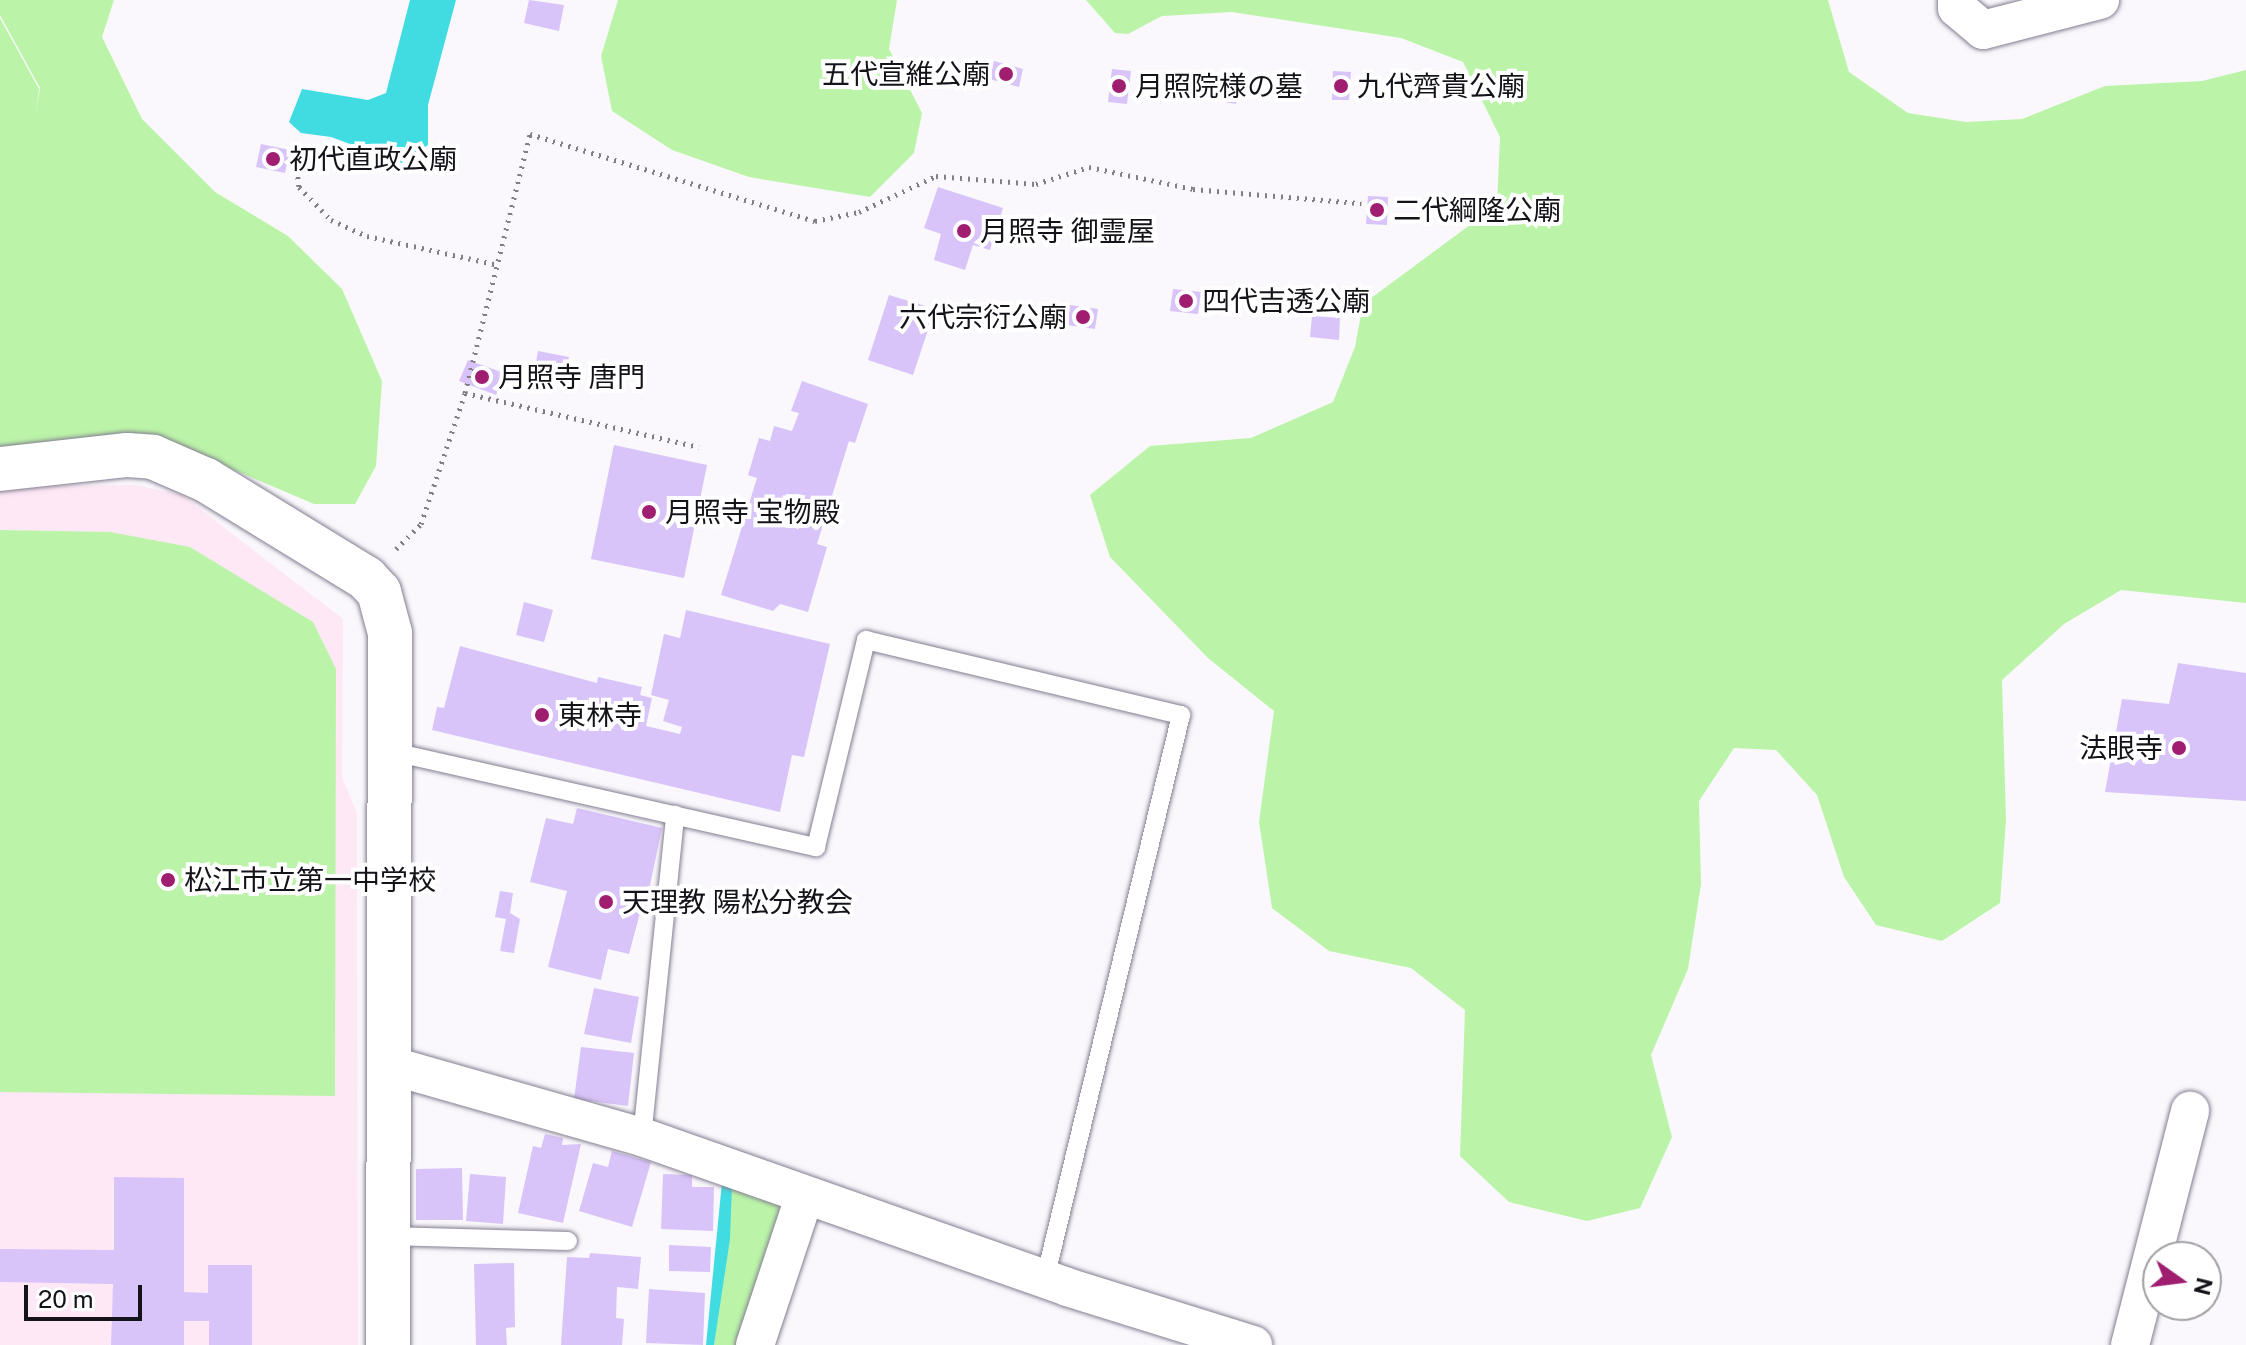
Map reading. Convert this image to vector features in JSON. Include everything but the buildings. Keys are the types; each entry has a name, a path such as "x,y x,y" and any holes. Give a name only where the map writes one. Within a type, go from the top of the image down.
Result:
{"street":[{"path":"1957,0 1957,8 1983,30 2100,0"},
{"path":"0,469 153,457 206,480 366,578 379,592 390,633 388,1345"},
{"path":"389,1065 642,1137 1045,1279 1253,1345"},
{"path":"2130,1345 2190,1111"},
{"path":"755,1345 805,1195"}],"lane":[{"path":"389,751 816,847 866,640 1181,715 1045,1279"},
{"path":"642,1137 675,815"},
{"path":"388,1236 568,1241"}],"path":[{"path":"366,578 421,524 465,393 530,134 815,221 859,212 936,176 1027,185 1089,167 1201,190 1361,203"},
{"path":"294,145 299,187 331,220 367,236 499,265"},
{"path":"465,393 699,447"}],"shaded area":[{"name":"松江市立第一中学校","path":"135,485 182,495 343,619 342,777 357,813 358,1345 0,1345 0,486"}],"green space":[{"path":"0,0 114,0 102,37 142,119 215,192 288,236 342,289 382,381 376,466 355,504 314,504 166,441 0,448 0,18 39,89 36,113 40,88 0,15"},
{"path":"618,0 897,0 889,49 922,113 914,153 870,197 749,177 672,150 612,111 601,56"},
{"path":"1086,0 1828,0 1849,72 1908,113 1966,122 2022,119 2105,86 2202,81 2246,70 2246,603 2121,590 2064,624 2002,680 2006,820 2000,903 1942,941 1876,925 1844,877 1817,795 1776,750 1734,748 1699,801 1701,884 1688,969 1651,1055 1672,1137 1640,1208 1587,1221 1509,1202 1460,1156 1465,1010 1411,968 1329,951 1272,908 1259,822 1274,711 1208,658 1110,557 1090,495 1150,446 1251,438 1333,402 1355,347 1363,304 1497,205 1500,137 1463,62 1401,38 1232,12 1162,16 1128,34 1115,33"},
{"name":"松江市立第一中学校","path":"0,530 110,532 190,547 313,622 336,669 335,1096 0,1092"},
{"path":"732,1185 778,1202 782,1228 738,1345 714,1345"}],"water":[{"path":"410,0 456,0 428,105 428,145 402,163 331,137 301,133 289,122 302,89 368,100 386,93"},
{"path":"722,1182 732,1185 730,1239 714,1345 706,1345"}],"place":[{"name":"五代宣維公廟","path":"1006,74"},
{"name":"月照院様の墓","path":"1119,86"},
{"name":"九代齊貴公廟","path":"1341,86"},
{"name":"初代直政公廟","path":"273,159"},
{"name":"二代綱隆公廟","path":"1377,210"},
{"name":"月照寺 御霊屋","path":"964,231"},
{"name":"四代吉透公廟","path":"1186,301"},
{"name":"六代宗衍公廟","path":"1083,317"},
{"name":"月照寺 唐門","path":"482,377"},
{"name":"月照寺 宝物殿","path":"649,512"},
{"name":"東林寺","path":"542,715"},
{"name":"法眼寺","path":"2179,748"},
{"name":"松江市立第一中学校","path":"168,880"},
{"name":"天理教 陽松分教会","path":"606,902"}]}
